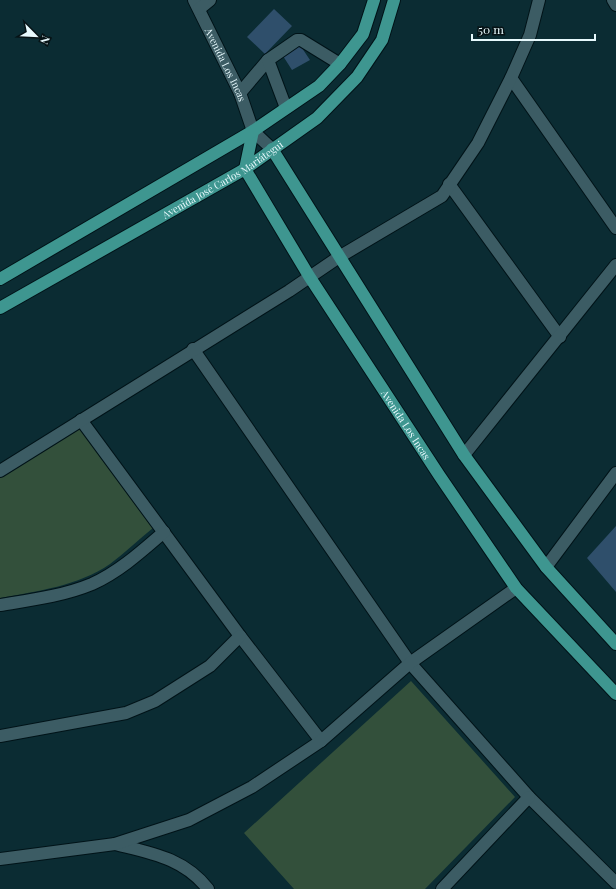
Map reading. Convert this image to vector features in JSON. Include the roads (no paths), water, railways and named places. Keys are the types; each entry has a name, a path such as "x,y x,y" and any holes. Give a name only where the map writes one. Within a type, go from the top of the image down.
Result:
{"main road":[{"path":"0,279 253,131 319,86 340,64 363,34 374,0"},
{"name":"Avenida José Carlos Mariátegui","path":"0,308 244,169 317,118 357,77 382,40 394,0"},
{"path":"244,169 253,131"},
{"name":"Avenida Los Incas","path":"272,148 464,455 546,567 616,644"},
{"name":"Avenida Los Incas","path":"244,169 309,276 516,588 616,694"}],"street":[{"path":"196,4 210,0"},
{"path":"0,471 193,349 289,291 339,257 442,196 478,143 511,78 530,35 539,0"},
{"path":"613,0 616,5"},
{"name":"Avenida Los Incas","path":"196,4 240,93 253,131 272,148"},
{"path":"240,93 268,60 297,40 301,40 340,64"},
{"path":"268,60 286,108"},
{"path":"511,78 616,228"},
{"path":"450,184 560,337"},
{"path":"464,455 560,337 616,265"},
{"path":"193,349 410,663 529,797 616,883"},
{"path":"81,420 240,636 321,741"},
{"path":"546,567 616,473"},
{"path":"0,605 54,596 93,583 131,560 164,532"},
{"path":"0,860 115,844 189,820 252,787 321,741 410,663 516,588"},
{"path":"0,736 126,712 156,701 210,666 240,636"},
{"path":"442,889 529,797"},
{"path":"115,844 167,857 198,876 208,889"}]}
